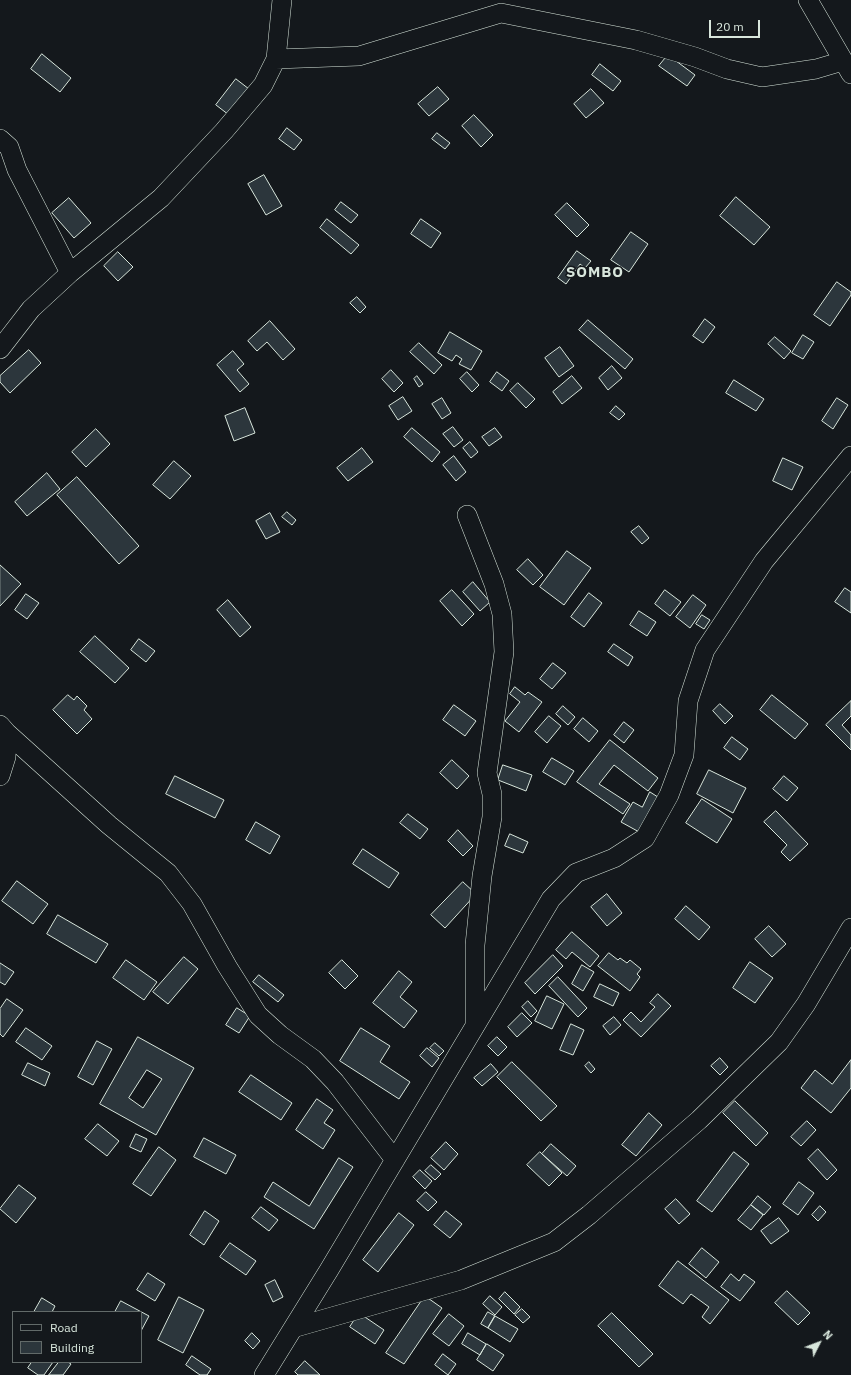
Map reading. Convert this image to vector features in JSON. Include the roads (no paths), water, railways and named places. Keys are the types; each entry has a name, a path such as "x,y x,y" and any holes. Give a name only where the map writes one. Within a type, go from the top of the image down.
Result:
{"street":[{"path":"0,349 30,309 70,273 161,198 224,131 263,84 276,58 282,0"},
{"path":"276,58 360,56 501,14 636,40 695,57 726,69 762,77 816,69 847,67 808,0"},
{"path":"0,139 9,147 17,170 70,273"},
{"path":"264,1375 551,899 576,873 614,858 644,838 669,795 684,755 688,701 705,650 764,561 851,456"},
{"path":"467,515 498,599 502,614 504,652 486,774 492,794 492,817 482,876 475,945 475,1026"},
{"path":"3,729 109,825 168,873 192,904 227,966 258,1015 280,1035 313,1059 336,1082 394,1160"},
{"path":"0,776 6,757 3,729"},
{"path":"293,1328 460,1280 554,1242 590,1215 699,1120 779,1042 806,1004 851,928"}],"district":[{"name":"SOMBO","path":"595,273"}]}
